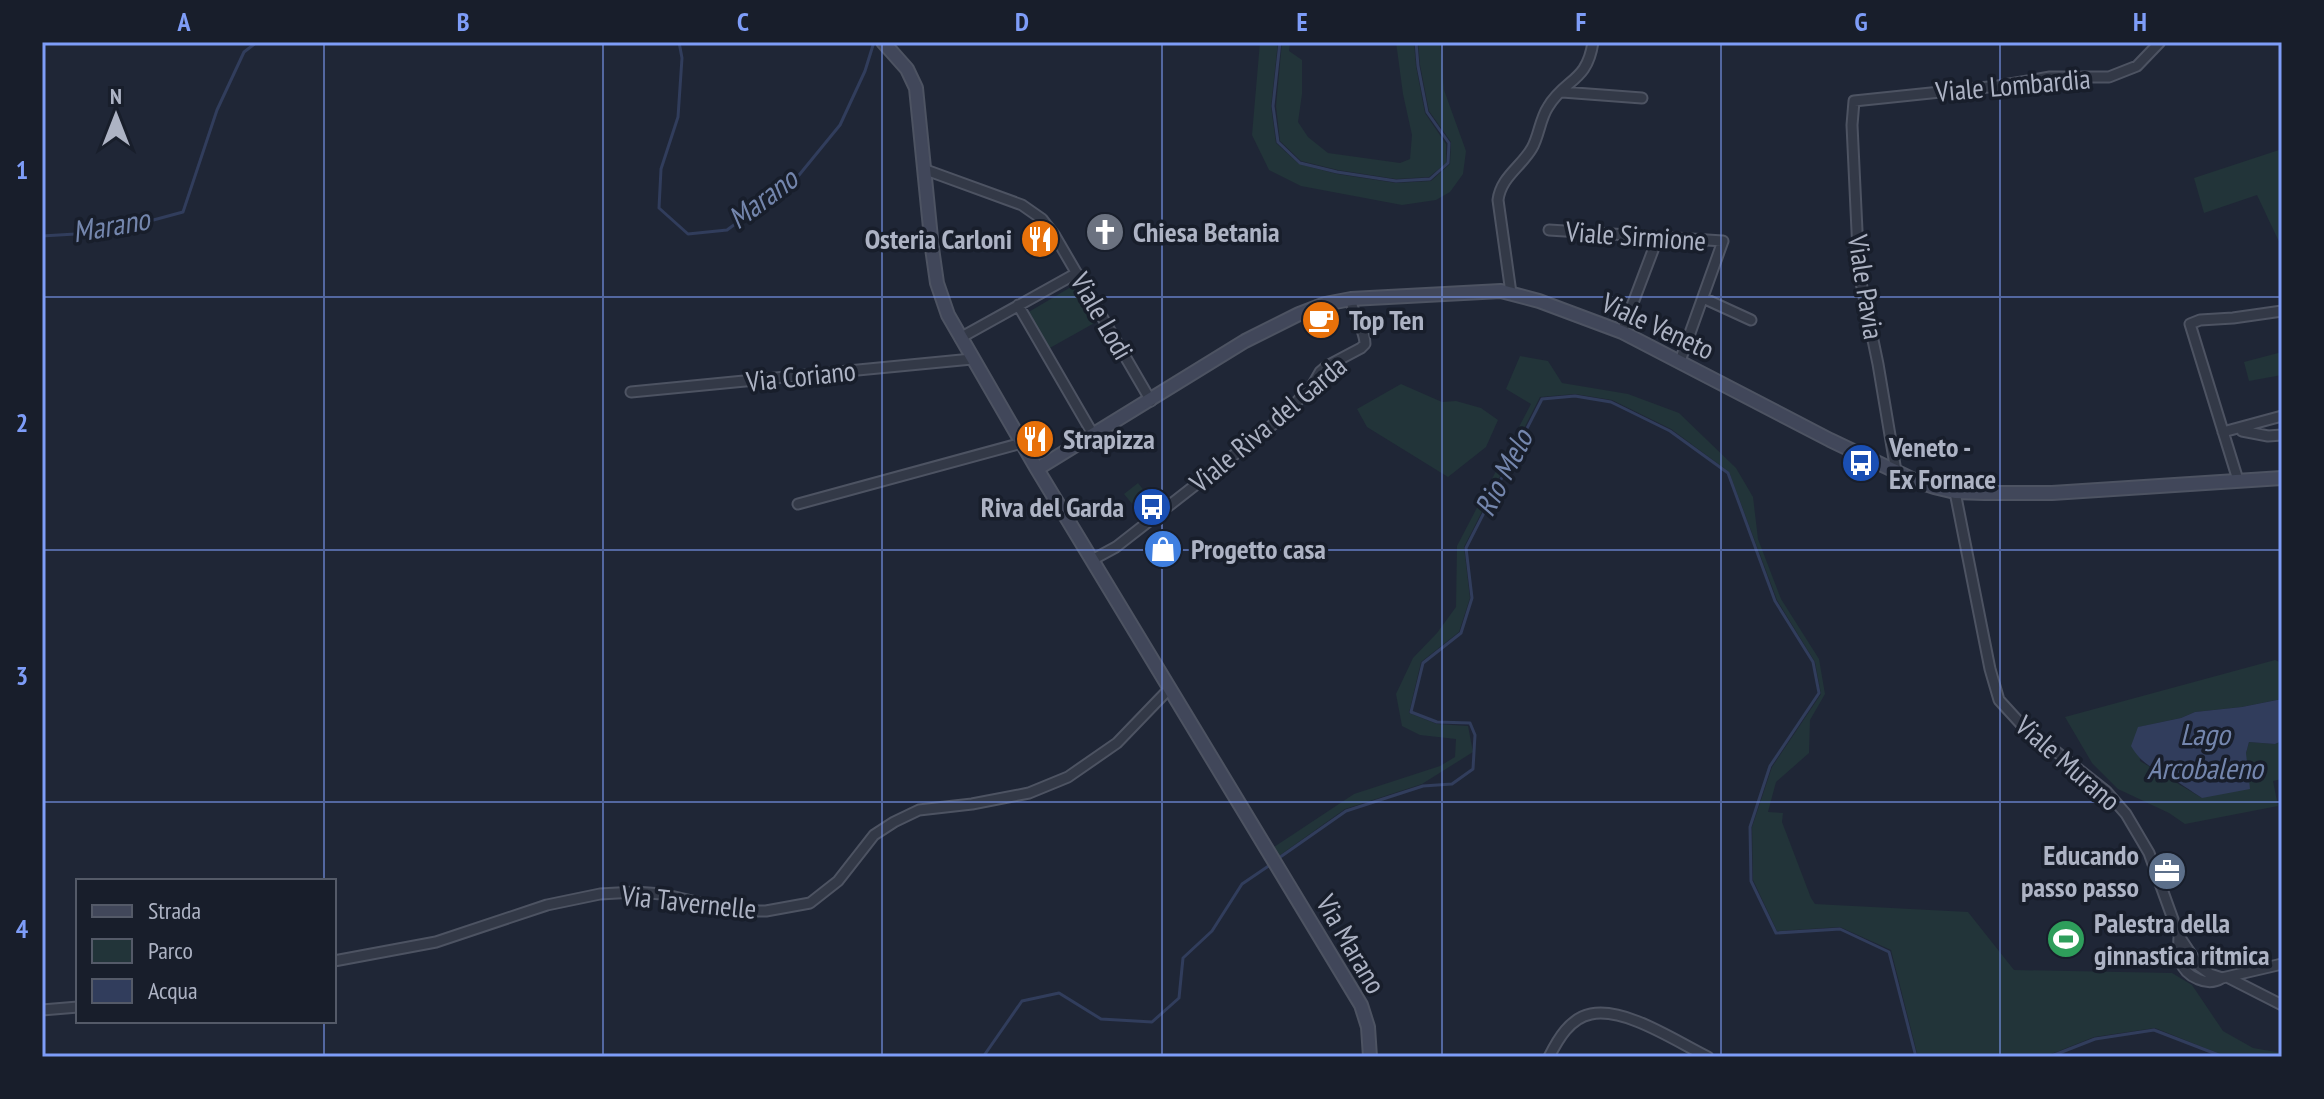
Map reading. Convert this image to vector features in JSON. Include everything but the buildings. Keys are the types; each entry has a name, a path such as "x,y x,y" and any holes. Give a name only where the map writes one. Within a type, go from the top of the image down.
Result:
{"main road":[{"name":"Via Marano","path":"887,45 907,69 916,88 937,283 948,315 1037,469 1361,1005 1368,1027 1370,1057"},
{"name":"Viale Veneto","path":"1037,469 1245,341 1325,304 1351,299 1501,291 1622,332 1830,440 1916,481 1955,492 2052,493 2282,478"}],"street":[{"path":"1511,293 1499,192 1533,147 1548,107 1586,68 1593,42"},
{"name":"Viale Lombardia","path":"1854,101 1998,86 2050,77 2109,77 2137,66 2160,42"},
{"path":"1562,92 1642,98"},
{"name":"Viale Pavia","path":"1854,101 1852,125 1859,273 1896,471"},
{"name":"Viale Lodi","path":"926,170 1032,210 1055,236 1151,401"},
{"name":"Viale Sirmione","path":"1549,230 1723,241 1703,298"},
{"path":"1622,332 1658,237"},
{"path":"960,338 1077,273"},
{"path":"1680,361 1703,298 1751,320"},
{"name":"Viale Riva del Garda","path":"1092,560 1116,547 1280,419 1327,366 1365,344 1351,299"},
{"path":"1018,305 1094,436"},
{"path":"2238,480 2190,324 2200,320 2282,311"},
{"name":"Via Coriano","path":"631,392 972,359"},
{"path":"2223,432 2282,416"},
{"path":"2241,428 2242,431 2268,436 2282,435"},
{"path":"798,504 1022,443"},
{"name":"Viale Murano","path":"1955,492 1999,700 2020,723 2106,791 2126,814 2149,853 2179,936 2199,966 2210,974 2225,977 2282,1005"},
{"name":"Via Tavernelle","path":"336,961 436,942 547,905 600,894 662,894 735,911 766,911 810,903 838,881 874,835 894,822 919,810 1029,793 1068,777 1117,743 1169,689"},
{"name":"Viale Murano","path":"2179,936 2181,966 2193,977 2206,982 2282,964"},
{"path":"2193,977 2199,966"},
{"path":"42,1010 76,1007"},
{"path":"1549,1057 1559,1037 1573,1023 1590,1014 1612,1014 1633,1020 1708,1057"}],"green space":[{"path":"1260,42 1278,42 1271,106 1276,143 1299,164 1337,174 1396,183 1431,181 1450,164 1451,142 1429,111 1418,42 1440,42 1444,90 1466,151 1463,174 1450,192 1436,200 1402,205 1301,186 1269,170 1252,135"},
{"path":"1282,42 1290,42 1289,51 1302,60 1298,122 1308,137 1328,153 1400,163 1410,159 1412,135 1396,42 1414,42 1425,113 1446,144 1446,163 1429,177 1396,179 1301,161 1280,141 1276,106"},
{"path":"2282,149 2282,248 2257,195 2204,213 2194,178"},
{"path":"1076,284 1098,321 1048,349 1027,313"},
{"path":"2282,352 2282,375 2249,381 2244,362"},
{"path":"1520,356 1548,361 1562,383 1628,394 1679,413 1736,468 1753,497 1758,539 1781,599 1819,659 1825,694 1810,720 1809,753 1776,782 1768,812 1783,813 1782,822 1815,904 1968,912 2014,970 2172,973 2192,985 2223,1031 2253,1048 2282,1053 2282,1057 2220,1054 2155,1028 2094,1037 2044,1057 1918,1057 1891,950 1840,927 1777,931 1753,880 1752,827 1772,767 1821,694 1815,662 1777,600 1729,472 1671,429 1612,400 1575,394 1540,397 1464,547 1470,598 1459,632 1421,662 1409,713 1437,724 1468,726 1473,752 1422,784 1345,809 1276,858 1271,849 1354,794 1440,766 1455,757 1456,739 1420,735 1402,726 1396,694 1413,658 1456,607 1457,546 1531,404 1506,389"},
{"path":"1401,384 1442,402 1456,401 1481,408 1498,420 1486,447 1448,477 1367,427 1357,409"},
{"path":"1138,483 1156,506 1143,517 1124,494"},
{"path":"2275,660 2282,663 2282,699 2195,712 2139,727 2140,761 2202,798 2246,753 2249,742 2275,744 2282,741 2282,779 2273,781 2278,806 2185,824 2118,789 2092,763 2065,717"}],"water":[{"name":"Lago Arcobaleno","path":"2282,699 2282,741 2275,744 2249,742 2246,753 2250,789 2202,798 2147,764 2131,746 2138,727 2195,712"}],"waterway":[{"name":"Marano","path":"42,236 109,232 183,212 217,110 244,52 257,42"},
{"name":"Marano","path":"679,42 682,58 678,117 661,169 659,208 688,234 727,230 795,180 840,125 865,71 874,42"},
{"name":"Marano","path":"1280,42 1273,106 1278,142 1300,163 1396,181 1430,179 1448,163 1449,143 1427,112 1416,42"},
{"name":"Rio Melo","path":"1276,860 1346,811 1423,786 1452,784 1473,769 1475,735 1470,723 1437,722 1411,712 1423,663 1461,633 1472,598 1466,548 1542,399 1575,396 1611,402 1670,431 1728,473 1775,601 1813,662 1819,693 1770,766 1750,827 1751,881 1776,933 1840,929 1889,952 1916,1057"},
{"name":"Rio Melo","path":"983,1057 1022,1001 1059,993 1101,1019 1152,1022 1179,998 1183,958 1212,931 1242,884 1270,865"},
{"name":"Rio Melo","path":"2049,1057 2095,1039 2154,1030 2224,1057"}],"place":[{"name":"Chiesa Betania","path":"1105,232"},
{"name":"Osteria Carloni","path":"1040,239"},
{"name":"Top Ten","path":"1321,320"},
{"name":"Strapizza","path":"1035,439"},
{"name":"Veneto - Ex Fornace","path":"1861,463"},
{"name":"Riva del Garda","path":"1152,507"},
{"name":"Progetto casa","path":"1163,549"},
{"name":"Educando passo passo","path":"2167,871"},
{"name":"Palestra della ginnastica ritmica","path":"2066,939"}]}
